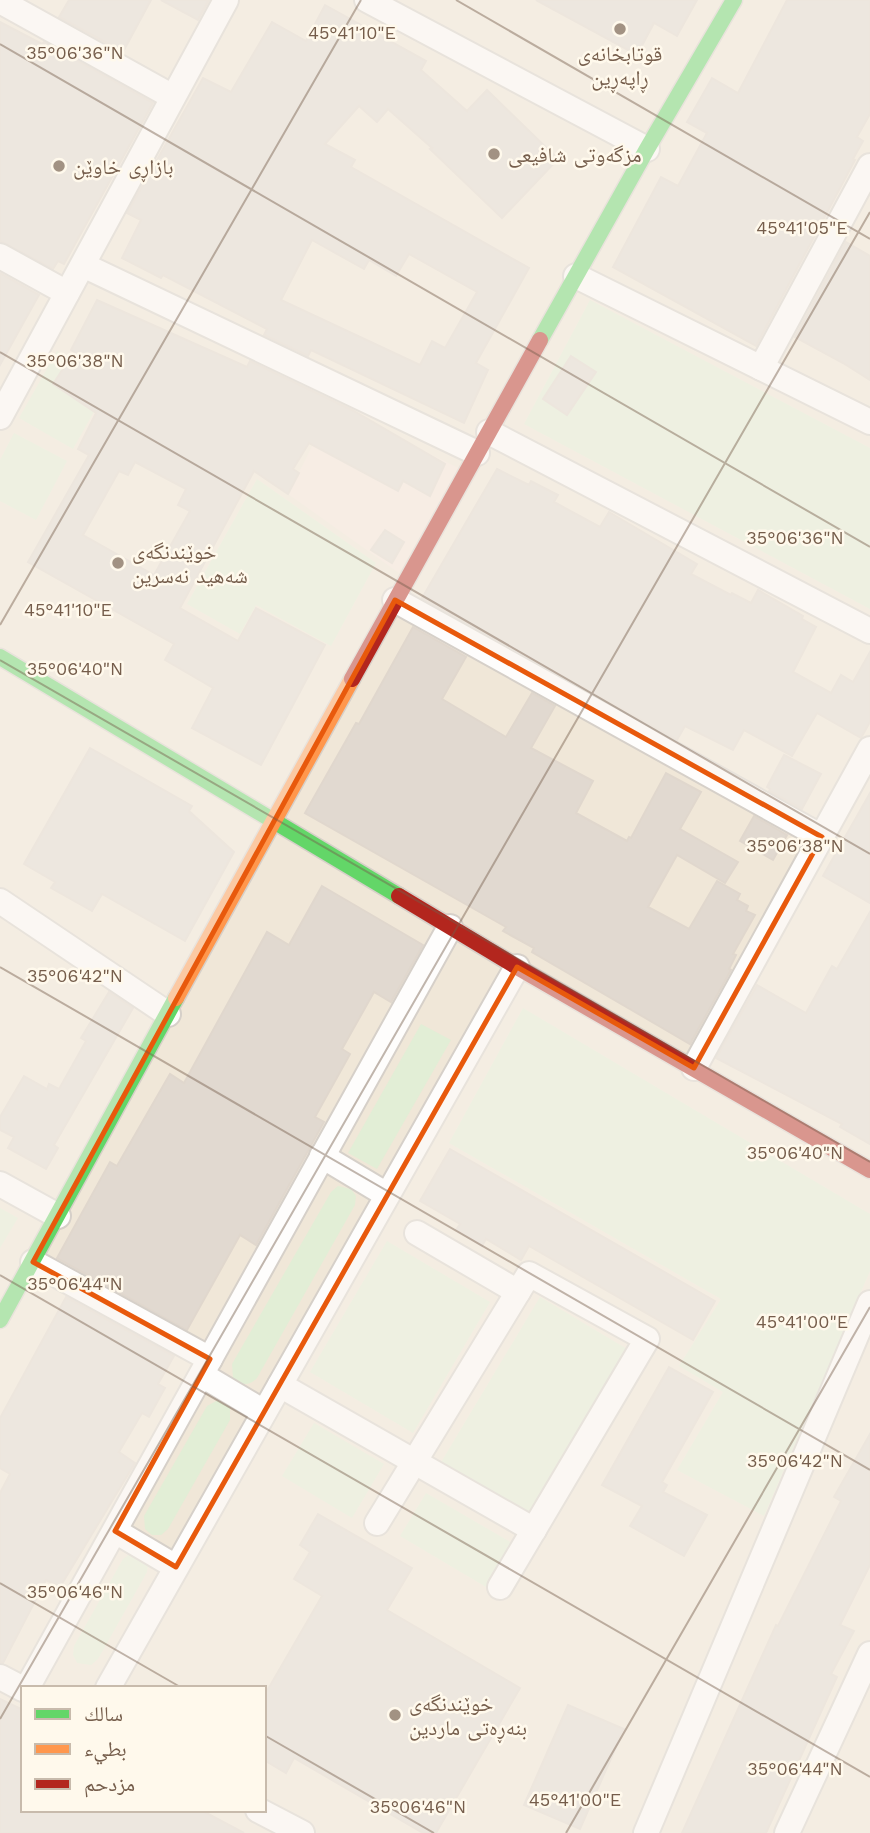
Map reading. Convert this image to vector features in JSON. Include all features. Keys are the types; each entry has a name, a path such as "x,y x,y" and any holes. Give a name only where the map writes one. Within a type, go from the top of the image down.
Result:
{"street":[{"path":"0,417 226,0"},
{"path":"367,0 647,149"},
{"path":"0,1320 395,600 733,0"},
{"path":"0,1 173,97"},
{"path":"761,368 870,166"},
{"path":"0,256 67,293"},
{"path":"83,265 483,443 870,631"},
{"path":"576,276 870,422"},
{"path":"395,600 822,837"},
{"path":"0,657 517,967 870,1170"},
{"path":"694,1068 870,749"},
{"path":"0,901 168,1014"},
{"path":"26,1686 450,927"},
{"path":"109,1686 517,967"},
{"path":"322,1156 387,1195"},
{"path":"0,1184 58,1216"},
{"path":"417,1233 518,1292"},
{"path":"33,1262 206,1367 264,1412"},
{"path":"377,1523 529,1274 647,1339 500,1587"},
{"path":"646,1833 870,1303"},
{"path":"280,1385 534,1530"},
{"path":"115,1531 176,1567"},
{"path":"789,1832 870,1654"},
{"path":"0,1677 21,1686"},
{"path":"262,1812 302,1833"}],"highlighted area":[{"path":"395,600 822,837 694,1068 517,967 176,1567 115,1531 210,1359 33,1262"}],"shaded area":[{"path":"0,0 870,0 870,1833 0,1833"},
{"path":"333,405 460,469 399,573 288,494"}],"green space":[{"path":"590,300 870,448 870,609 524,424"},
{"path":"57,351 111,381 73,449 19,418"},
{"path":"14,433 67,461 36,520 0,501 0,460"},
{"path":"257,479 376,563 331,646 256,605 240,634 187,604"},
{"path":"523,1008 870,1214 870,1271 764,1516 677,1470 723,1392 679,1366 721,1299 449,1143"},
{"path":"421,1024 451,1040 377,1169 348,1153"},
{"path":"338,1186 351,1189 356,1196 355,1205 257,1378 248,1384 242,1384 233,1378 232,1364 331,1192"},
{"path":"0,1208 18,1218 0,1248"},
{"path":"387,1241 490,1302 413,1433 310,1372"},
{"path":"540,1297 627,1349 527,1516 440,1464"},
{"path":"218,1400 230,1406 230,1420 168,1529 161,1535 152,1535 145,1529 144,1516 207,1406"},
{"path":"314,1423 384,1464 352,1518 282,1476"},
{"path":"426,1493 512,1543 486,1587 400,1536"},
{"path":"130,1554 148,1563 147,1572 98,1659 91,1665 77,1663 73,1655 74,1646 123,1559"}],"building":[{"path":"69,0 151,0 123,52 59,17"},
{"path":"161,0 209,0 198,20"},
{"name":"قوتابخانەی ڕاپەڕین","path":"536,0 697,0 677,36 654,23 637,55"},
{"path":"787,0 870,0 870,114 857,137 863,141 853,159 855,160 756,346 613,267 661,177 678,186 707,133 687,122 712,78 738,93"},
{"path":"325,5 426,61 421,70 467,111 487,90 558,159 502,218 430,149 432,148 388,109 377,122 359,106 325,144 355,160 351,167 529,268 476,363 488,370 464,423 311,350 308,356 264,335 267,329 163,275 161,278 122,258 141,220 127,213 203,78 231,92 272,22 306,41","holes":["312,240 364,269 369,260 396,276 409,254 477,292 445,348 432,341 420,365 281,300"]},
{"name":"بازاڕی خاوێن","path":"0,22 42,44 44,42 153,103 64,264 58,261 53,269 0,241"},
{"path":"846,242 870,256 870,380 795,337"},
{"path":"0,273 39,295 0,365"},
{"path":"97,300 247,367 250,361 352,410 445,464 430,496 403,481 398,491 309,443 293,469 299,473 288,494 254,471 180,608 238,641 256,608 325,645 261,765 192,728 213,688 165,660 174,644 28,562 89,455 78,449 96,413 53,384 74,352 71,350","holes":["135,462 186,489 178,505 190,511 154,575 83,535 119,471 128,475"]},
{"path":"571,356 596,372 567,415 543,399"},
{"path":"497,469 529,485 531,481 558,495 554,502 600,527 609,512 697,564 691,574 731,595 732,593 751,603 758,590 803,616 802,619 816,627 793,672 831,693 841,675 853,682 870,652 870,722 861,738 817,713 792,756 744,730 733,750 685,726 677,740 422,598"},
{"path":"385,530 404,542 392,563 371,550"},
{"path":"413,627 466,657 442,699 506,737 532,693 555,706 531,748 593,781 576,813 627,841 666,773 701,792 680,829 738,862 725,883 677,855 648,907 689,929 717,881 740,894 737,900 748,906 746,911 755,915 733,954 736,955 729,969 731,970 690,1044 532,952 534,948 503,931 506,927 305,813"},
{"path":"90,748 192,806 189,811 234,852 185,941 102,894 92,911 51,888 55,882 24,864"},
{"path":"784,755 821,774 802,809 769,791 767,787"},
{"path":"870,793 870,903 823,876"},
{"path":"754,816 787,835 773,860 740,841"},
{"path":"322,886 423,945 391,1002 374,992 342,1049 350,1054 315,1117 324,1122 256,1245 240,1235 187,1330 57,1258 110,1162 117,1166 170,1074 184,1083 267,932 289,945"},
{"path":"870,912 870,1144 840,1127 842,1124 716,1058 757,985 806,1013 832,966 837,969"},
{"path":"109,992 133,1008 54,1145 58,1148 46,1169 8,1148 14,1137 0,1130 0,1117 24,1076 47,1089 49,1084 59,1089 86,1041 81,1038"},
{"path":"450,1149 715,1301 693,1340 529,1246 521,1260 486,1239 482,1246 456,1230 460,1224 420,1201"},
{"path":"66,1297 174,1356 158,1384 165,1388 149,1417 142,1413 119,1452 135,1463 60,1587 46,1580 3,1663 0,1662 0,1493 10,1474 0,1468 0,1418"},
{"path":"669,1367 713,1392 662,1482 667,1485 663,1492 707,1515 684,1556 630,1526 642,1506 602,1485"},
{"path":"870,1434 870,1565 840,1625 854,1631 831,1674 837,1677 766,1833 682,1833 776,1625 778,1626 841,1501 834,1497"},
{"path":"318,1514 412,1568 387,1610 520,1688 436,1833 423,1833 294,1758 286,1773 266,1761 266,1693 322,1596 294,1579 310,1552 300,1545"},
{"path":"0,1699 21,1709 21,1812 205,1812 244,1833 0,1833"},
{"path":"568,1705 624,1729 580,1829 524,1805"}],"traffic: fast":[{"path":"540,340 734,0"},
{"path":"0,657 399,896"},
{"path":"0,1320 176,998"}],"traffic: slow":[{"path":"176,998 352,679"}],"traffic: jam":[{"path":"352,679 540,340"},
{"path":"399,896 870,1170"}],"place":[{"name":"قوتابخانەی ڕاپەڕین","path":"620,29"},
{"name":"مزگەوتی شافیعی","path":"494,154"},
{"name":"بازاڕی خاوێن","path":"59,166"},
{"name":"خوێندنگەی شەهید نەسرین","path":"118,563"},
{"name":"خوێندنگەی بنەڕەتی ماردین","path":"395,1715"}]}
